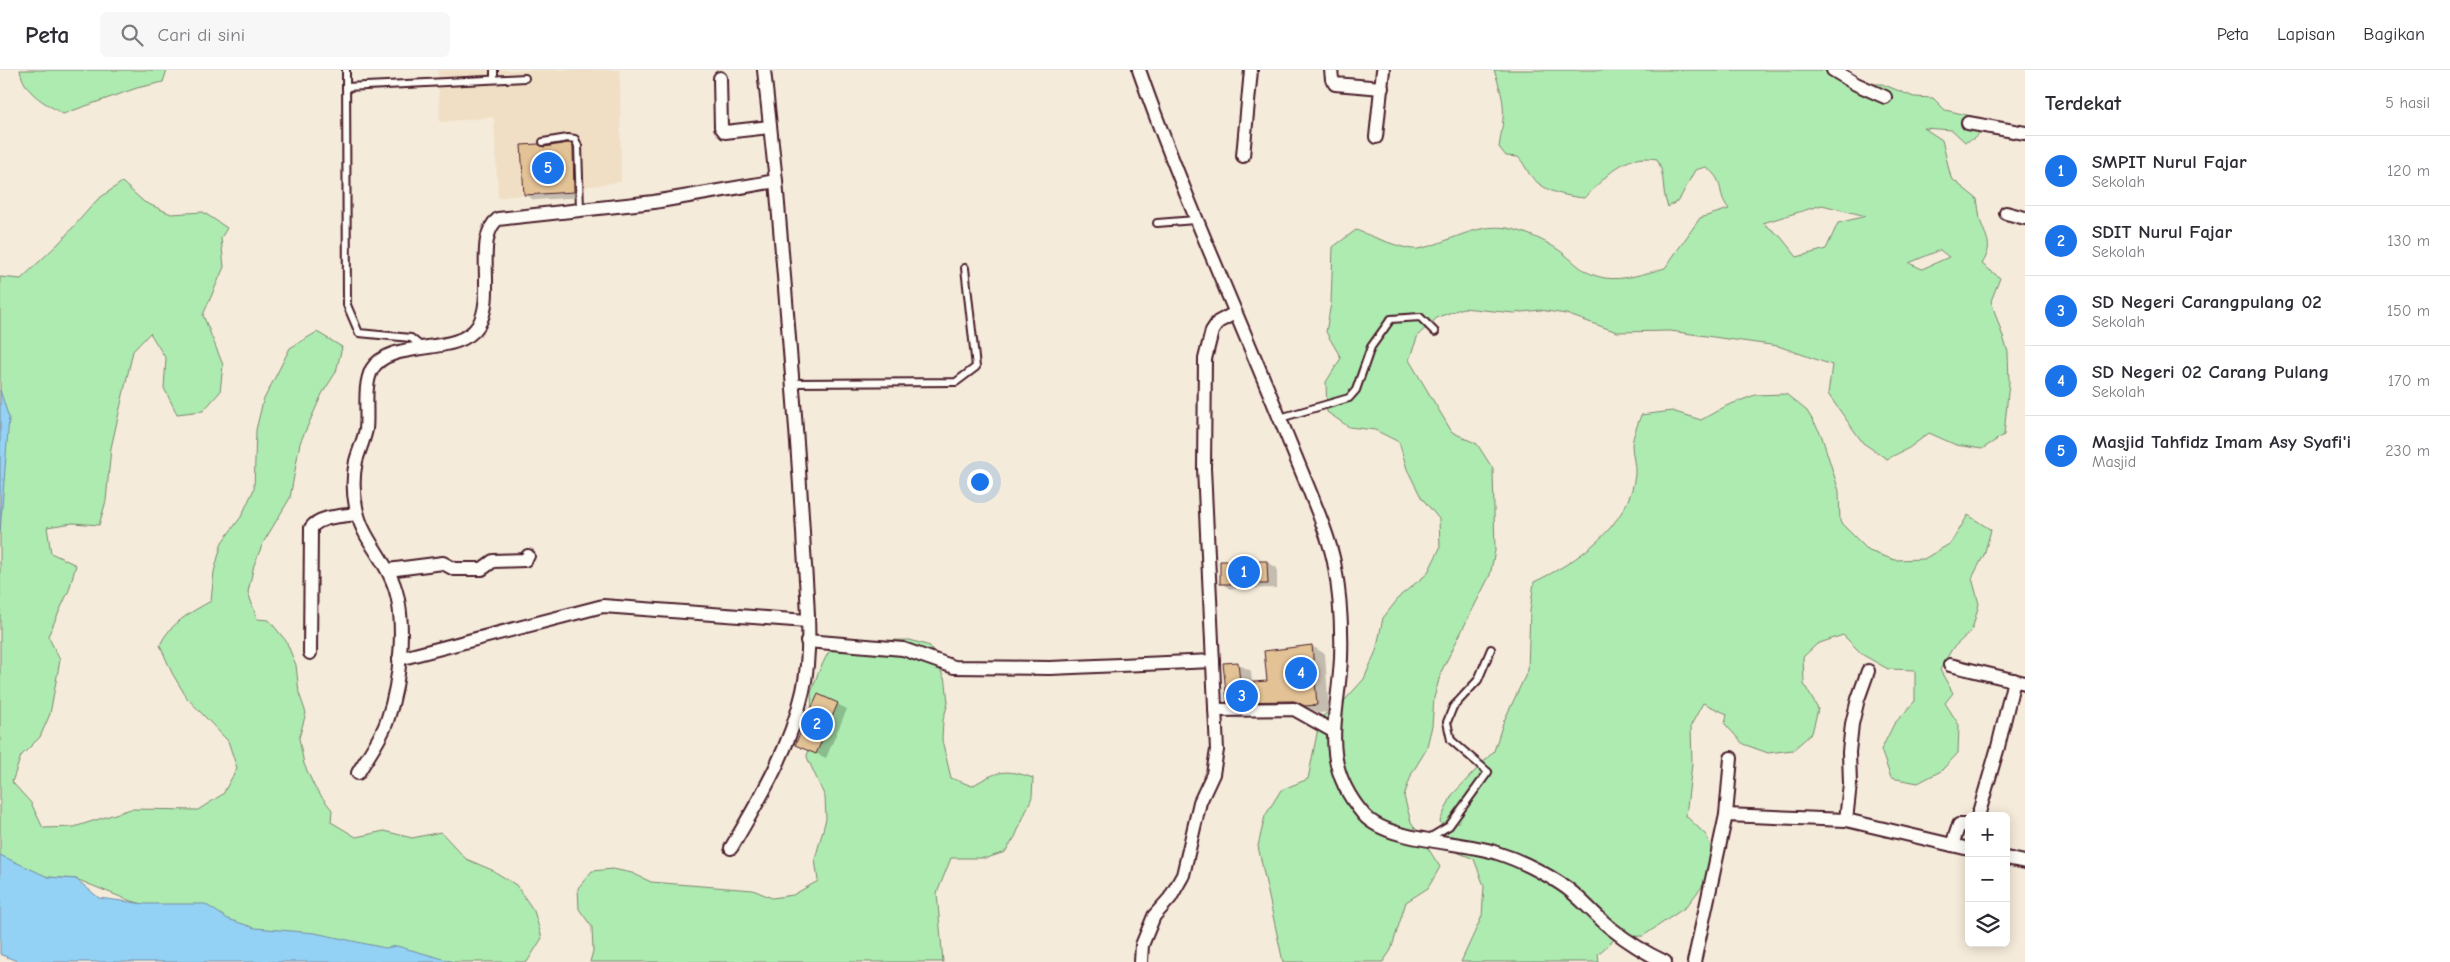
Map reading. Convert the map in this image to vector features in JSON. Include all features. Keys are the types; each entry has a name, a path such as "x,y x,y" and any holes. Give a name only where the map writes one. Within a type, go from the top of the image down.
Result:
{"street":[{"path":"731,848 778,767 790,738 804,688 807,641 793,383 776,181 764,70"},
{"path":"1139,70 1195,220 1328,535 1338,581 1341,659 1333,731 1336,765 1353,800 1367,818 1384,828 1406,836 1494,852 1521,863 1562,884 1611,928 1646,953 1665,962"},
{"path":"1243,156 1251,70"},
{"path":"1331,70 1332,79 1335,84 1382,88"},
{"path":"1376,137 1383,70"},
{"path":"1832,70 1856,84 1885,96"},
{"path":"720,78 720,127 725,132 770,127"},
{"path":"1968,123 2025,133"},
{"path":"358,774 387,721 399,659 402,623 399,603 388,570 368,541 357,514 354,472 366,432 368,388 371,371 389,356 462,338 477,328 481,321 486,299 487,237 492,223 506,217 654,202 776,181"},
{"path":"2006,213 2025,218"},
{"path":"1140,962 1147,931 1154,916 1178,886 1188,858 1200,802 1216,763 1216,710 1204,468 1205,358 1212,331 1218,322 1235,313"},
{"path":"310,653 311,528 314,523 321,520 357,514"},
{"path":"388,570 444,563 454,569 482,568 493,561 525,560 528,556"},
{"path":"399,659 603,606 807,621"},
{"path":"807,641 903,649 954,667 1050,668 1213,661"},
{"path":"1950,665 2019,681 1979,812"},
{"path":"1846,820 1850,784 1849,752 1852,724 1868,671"},
{"path":"1216,710 1294,709 1333,731"},
{"path":"1694,962 1726,815 1731,758"},
{"path":"1726,815 1846,820 1965,848"},
{"path":"1952,845 1960,825 1965,825"},
{"path":"2010,859 2025,862"}],"lane":[{"path":"346,70 347,305 359,333 411,338 423,348"},
{"path":"494,70 494,80"},
{"path":"346,87 525,78"},
{"path":"543,142 568,138 575,139 578,146 580,209"},
{"path":"1157,223 1195,220"},
{"path":"793,383 956,382 976,367 964,268"},
{"path":"1280,418 1349,398 1356,390 1371,348 1391,319 1420,317 1434,332"},
{"path":"1428,839 1449,826 1488,772 1451,740 1447,722 1453,707 1478,680 1491,649"}],"shaded area":[{"path":"438,70 620,70 621,182 498,198 494,117 440,122"}],"green space":[{"path":"20,70 167,70 163,82 137,88 63,114 30,91 22,78"},
{"path":"1494,70 1833,70 1856,84 1882,84 1914,97 1933,98 1945,110 1980,118 1981,126 1979,133 1973,139 1965,142 1952,130 1924,128 1942,140 1951,178 1977,199 1980,219 1988,241 1988,251 1982,264 2000,278 1991,301 2008,352 2009,382 2004,435 1982,449 1956,445 1929,433 1909,448 1887,459 1863,443 1828,394 1832,365 1778,346 1670,331 1617,332 1566,314 1540,310 1514,313 1463,308 1438,317 1418,335 1409,360 1452,432 1477,444 1493,469 1495,551 1490,575 1441,672 1434,698 1432,726 1426,750 1412,773 1404,796 1411,822 1440,867 1428,888 1406,902 1391,950 1383,962 1283,962 1258,846 1265,816 1281,790 1308,779 1320,718 1344,701 1364,679 1376,651 1383,618 1401,595 1427,574 1440,548 1439,519 1421,497 1407,469 1399,442 1375,430 1349,427 1327,412 1326,382 1341,358 1326,332 1331,303 1333,247 1356,230 1397,245 1418,249 1484,228 1507,228 1528,234 1548,244 1591,274 1612,279 1635,276 1665,268 1700,218 1729,209 1722,197 1719,183 1706,167 1695,170 1679,200 1668,207 1662,171 1657,159 1634,159 1625,163 1608,174 1584,198 1562,194 1542,186 1531,176 1518,157 1506,156 1499,147 1503,108","holes":["1822,205 1866,216 1838,223 1826,249 1797,257 1780,236 1763,223","1940,250 1949,257 1922,269 1909,263"]},
{"path":"122,182 144,202 171,214 203,212 227,228 221,238 224,267 203,315 223,365 220,392 203,411 177,414 164,388 166,359 150,333 133,351 111,448 106,501 99,525 73,523 47,527 51,553 76,565 69,590 48,636 60,660 50,714 40,737 21,756 12,782 31,803 43,828 74,827 131,809 198,810 223,794 237,768 228,741 187,698 172,673 160,645 175,624 211,601 214,572 222,542 241,517 254,489 256,430 263,401 290,348 317,332 342,347 336,372 322,394 300,443 290,498 263,543 254,565 248,592 257,619 269,620 286,641 296,665 299,693 306,713 299,738 304,764 315,788 332,810 331,822 356,837 384,831 412,838 441,832 466,859 492,870 516,885 534,911 542,938 527,962 404,962 306,949 128,900 76,879 48,877 0,864 0,277 21,279 59,243 97,200"},
{"path":"1786,394 1807,411 1821,434 1839,491 1840,522 1869,551 1895,560 1924,559 1951,543 1968,515 1991,530 1984,555 1972,578 1979,604 1972,630 1952,649 1940,670 1953,693 1945,703 1959,725 1958,753 1941,771 1918,783 1891,778 1881,750 1894,724 1915,701 1915,670 1888,669 1863,655 1843,635 1817,644 1803,657 1804,684 1818,709 1812,733 1793,750 1768,753 1743,744 1725,724 1727,714 1703,703 1691,725 1692,764 1686,816 1706,835 1716,861 1704,884 1686,907 1643,936 1617,937 1598,954 1599,962 1461,962 1482,916 1484,886 1474,859 1449,849 1440,821 1452,795 1494,751 1503,723 1528,670 1530,611 1534,582 1583,553 1612,526 1623,510 1631,493 1635,475 1632,445 1634,433 1641,415 1672,411 1701,420 1726,406 1755,395"},
{"path":"910,640 930,646 946,683 948,703 943,720 942,740 951,778 972,786 995,774 1008,772 1033,778 1032,797 1015,837 1005,852 987,858 951,858 937,893 943,962 590,962 593,951 592,927 579,909 578,888 592,871 613,869 632,873 651,882 753,890 772,898 793,895 818,881 815,859 826,819 825,797 807,757 812,713 811,693 818,673 828,653 846,641"}],"water":[{"path":"0,390 9,418 0,532"},
{"path":"0,855 48,877 76,879 99,898 145,904 205,904 228,919 255,928 315,933 385,948 397,946 454,962 19,962 0,954"}],"building":[{"path":"538,144 544,147 572,144 573,147 574,192 524,195 521,145"},
{"path":"1220,561 1267,561 1268,584 1220,584"},
{"path":"1312,645 1317,705 1305,706 1294,701 1227,702 1223,663 1238,662 1240,683 1267,681 1264,651"},
{"path":"818,694 838,703 816,754 795,745"}],"place":[{"name":"Masjid Tahfidz Imam Asy Syafi'i","path":"548,168"},
{"name":"SMPIT Nurul Fajar","path":"1244,572"},
{"name":"SD Negeri 02 Carang Pulang","path":"1301,673"},
{"name":"SD Negeri Carangpulang 02","path":"1242,696"},
{"name":"SDIT Nurul Fajar","path":"817,724"}]}
